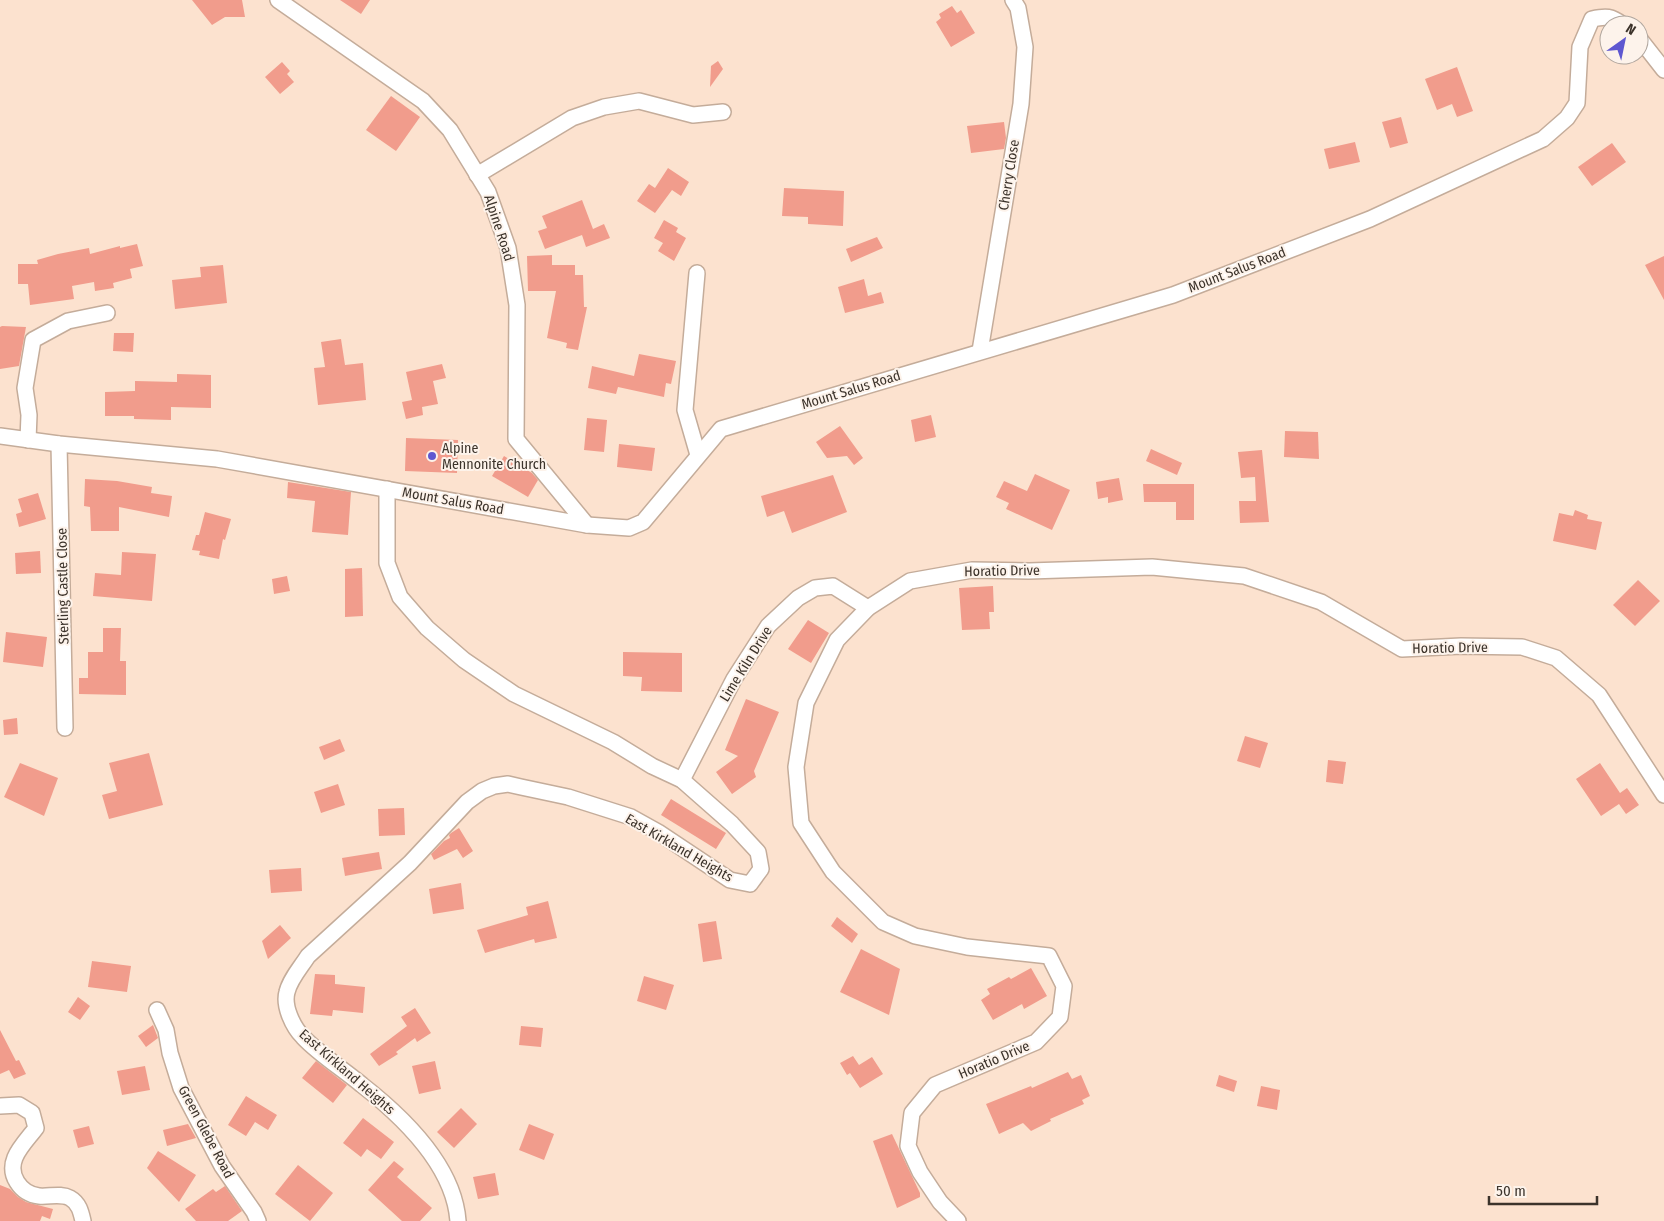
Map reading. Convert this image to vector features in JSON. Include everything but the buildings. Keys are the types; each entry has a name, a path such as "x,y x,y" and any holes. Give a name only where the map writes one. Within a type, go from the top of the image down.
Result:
{"street":[{"name":"Alpine Road","path":"278,0 423,101 450,130 488,192 508,248 518,305 516,439 587,525"},
{"name":"Cherry Close","path":"980,351 1021,104 1025,47 1018,8 1013,0"},
{"name":"Mount Salus Road","path":"0,436 59,444 217,459 587,525 630,528 643,522 721,429 1173,295 1370,219 1543,139 1567,118 1577,103 1580,47 1592,19 1599,17"},
{"path":"1649,51 1664,70"},
{"path":"477,174 572,118 604,107 639,101 693,115 723,112"},
{"path":"697,273 685,410 698,455"},
{"path":"28,440 25,388 33,340 68,321 107,314"},
{"name":"Sterling Castle Close","path":"59,444 65,728"},
{"name":"East Kirkland Heights","path":"387,489 386,563 400,597 427,628 464,660 514,694 613,742 652,766 682,780 732,824 758,852 761,869 750,884 730,880 658,832 631,817 531,789 508,784 494,786 482,791 467,802 410,863 308,956 295,974 286,992 288,1010 293,1023 302,1037 364,1086 413,1131 444,1173 457,1208 458,1221"},
{"name":"Horatio Drive","path":"958,1221 940,1202 920,1172 908,1146 912,1113 935,1085 1036,1042 1060,1017 1064,986 1049,956 967,947 914,936 883,922 833,872 801,824 796,768 806,703 837,640 868,608 910,581 972,570 1028,571 1152,567 1244,576 1320,602 1402,649 1461,646 1522,647 1556,658 1599,696 1664,795"},
{"name":"Lime Kiln Drive","path":"682,780 734,679 768,626 798,598 815,588 833,586 868,608"},
{"name":"Green Glebe Road","path":"157,1010 166,1030 170,1053 181,1088 222,1166 254,1212 258,1221"},
{"path":"0,1106 19,1105 32,1113 36,1128 16,1154 12,1164 13,1176 22,1189 38,1196 70,1198 79,1207 83,1221"}],"place":[{"name":"Alpine Mennonite Church","path":"432,456"}]}
